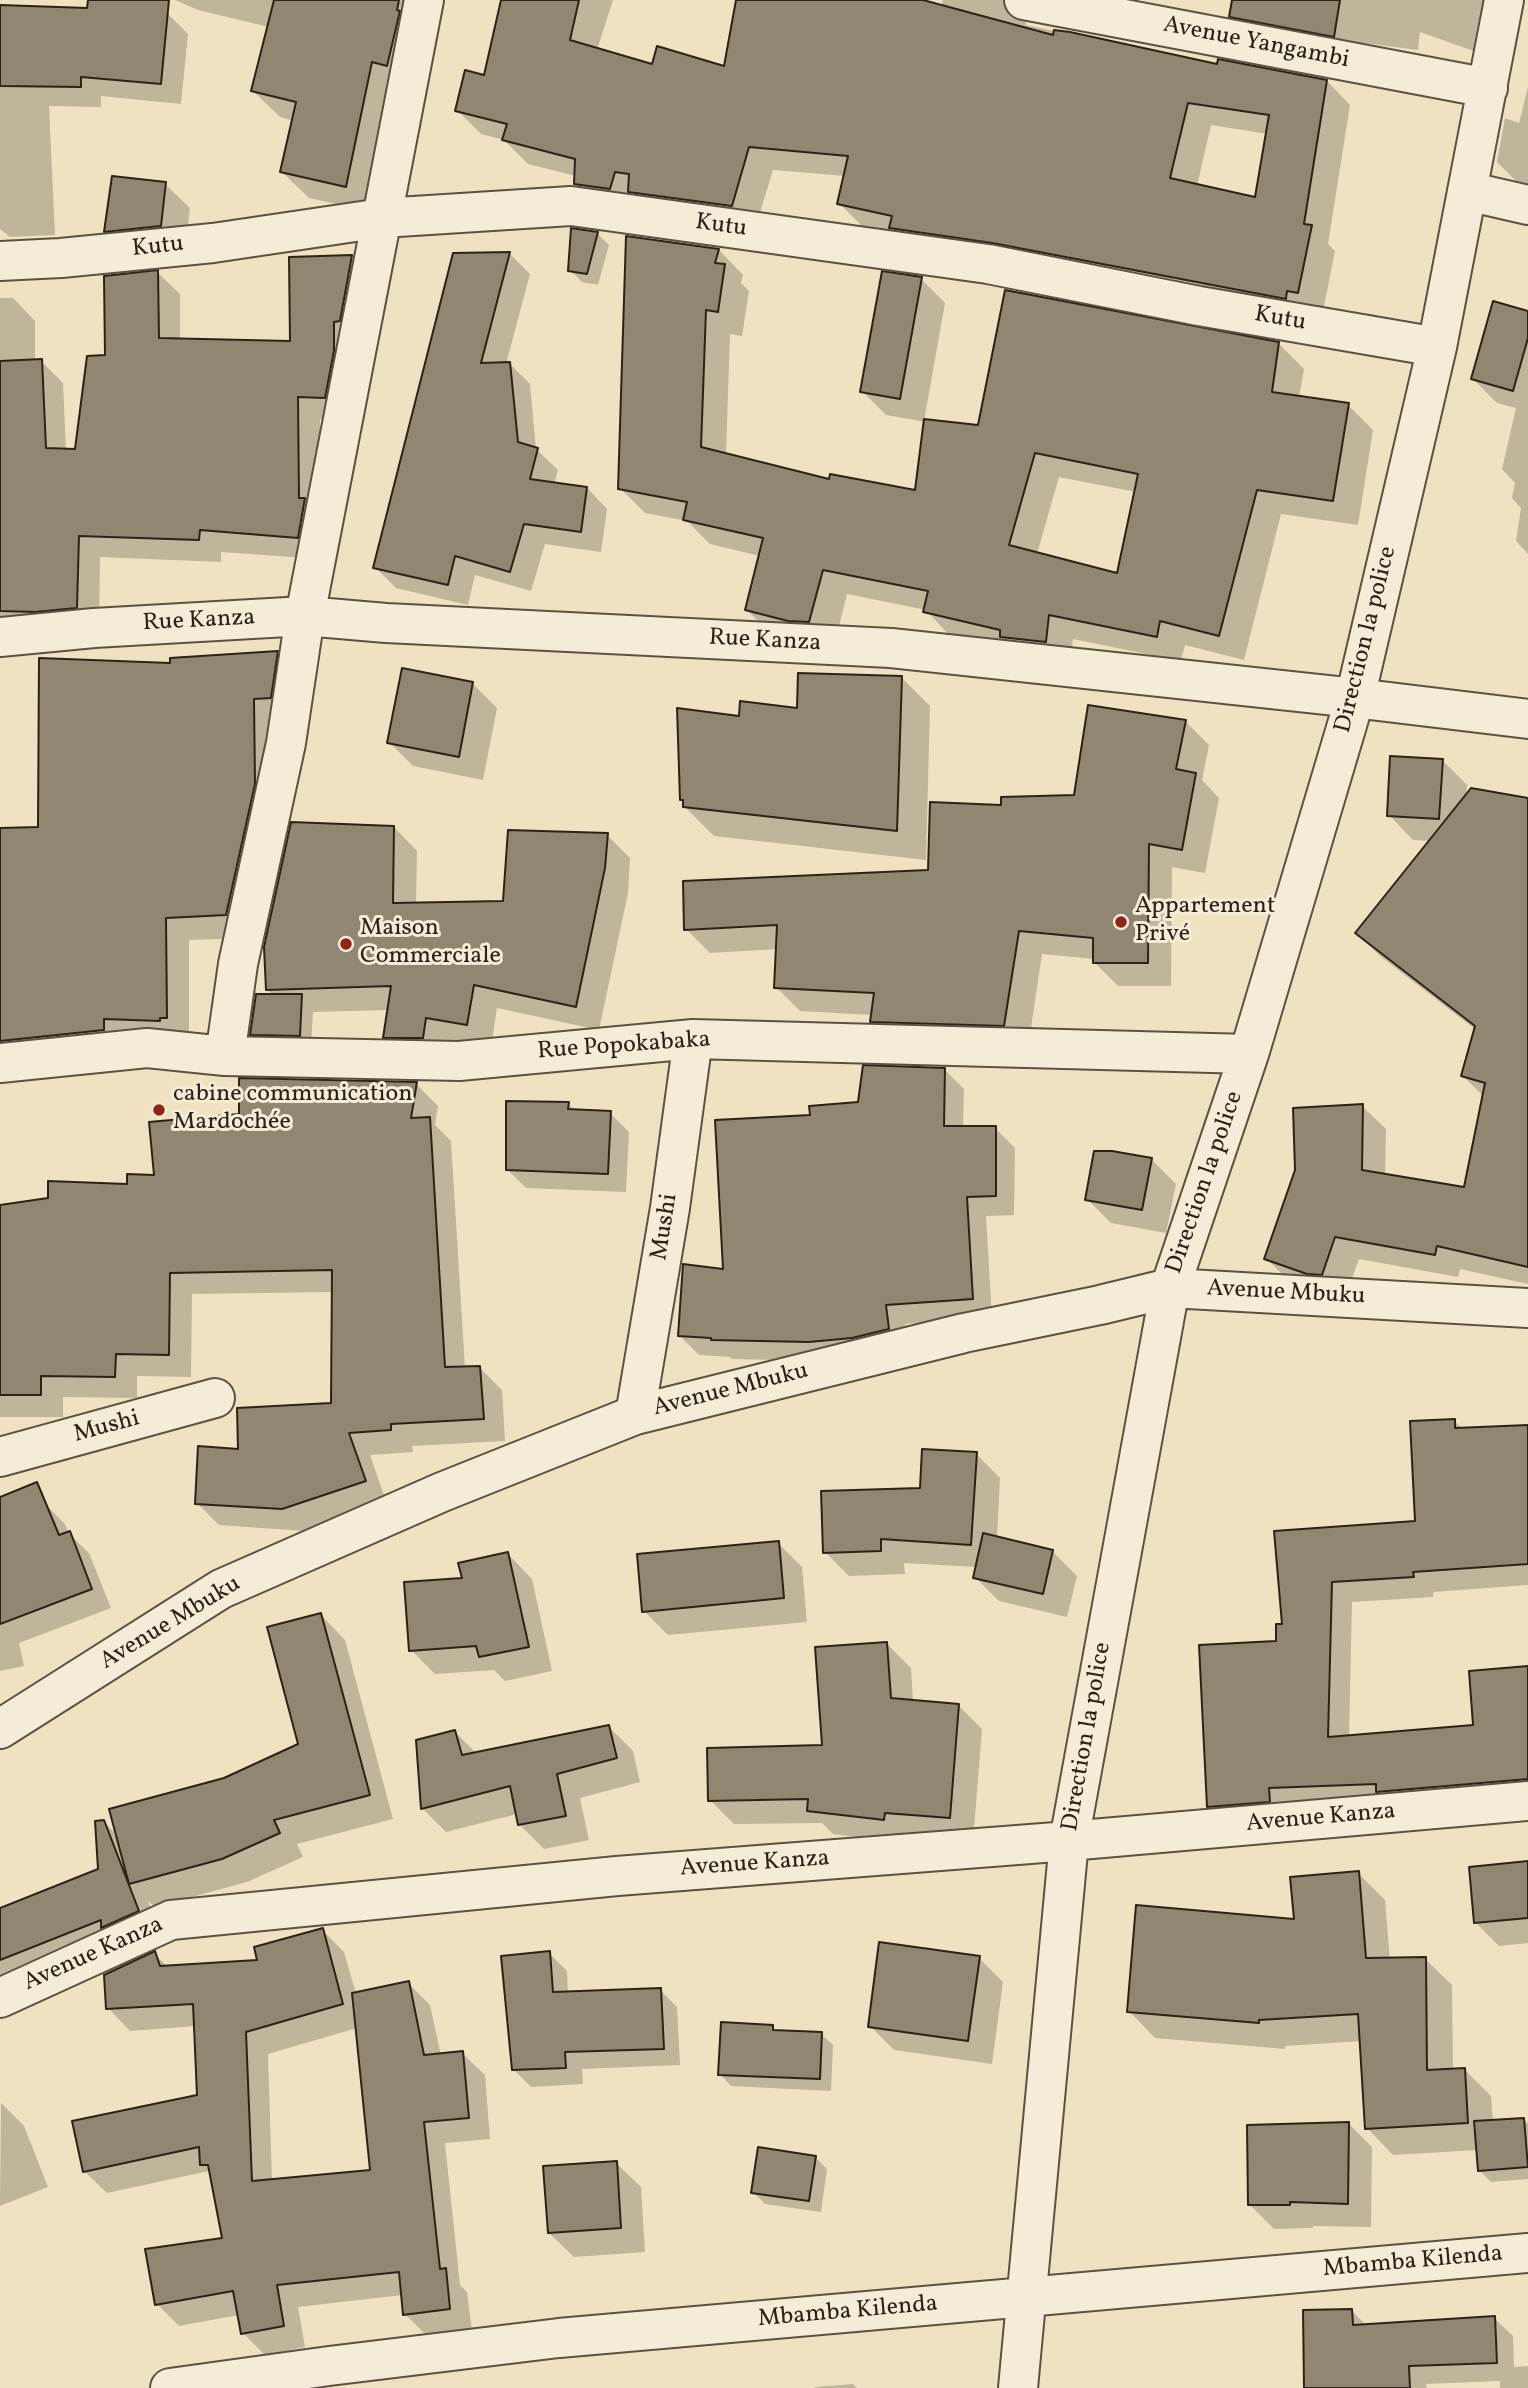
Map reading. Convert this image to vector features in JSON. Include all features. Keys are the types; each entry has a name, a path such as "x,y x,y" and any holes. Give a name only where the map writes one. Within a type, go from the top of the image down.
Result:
{"street":[{"path":"225,1056 238,964 286,743 305,616 424,0"},
{"name":"Avenue Yangambi","path":"1024,0 1488,88"},
{"name":"Direction la police","path":"1018,2388 1069,1841 1170,1288 1250,1054 1355,698 1437,347 1504,0"},
{"path":"1467,191 1528,205"},
{"name":"Kutu","path":"0,261 61,258 213,243 382,218 571,206 988,264 1199,306 1437,347"},
{"name":"Rue Kanza","path":"0,637 94,628 305,616 386,623 891,648 1528,719"},
{"name":"Rue Popokabaka","path":"0,1063 147,1048 225,1056 459,1061 692,1039 1250,1054"},
{"name":"Mushi","path":"635,1415 670,1208 692,1039"},
{"name":"Avenue Mbuku","path":"0,1729 221,1589 442,1492 635,1415 964,1333 1170,1288 1528,1308"},
{"name":"Mushi","path":"0,1457 215,1398"},
{"name":"Avenue Kanza","path":"0,1998 171,1920 617,1875 1069,1841 1528,1801"},
{"name":"Mbamba Kilenda","path":"170,2388 329,2365 559,2339 1528,2253"}],"building":[{"path":"88,0 169,0 161,84 81,77 81,87 0,86 0,5 87,8"},
{"path":"274,0 399,0 397,10 400,11 387,66 372,62 346,187 280,172 296,102 251,91"},
{"path":"501,0 579,0 570,40 652,64 657,46 724,66 736,0 923,0 1053,35 1054,30 1070,32 1217,64 1218,59 1327,80 1304,224 1312,225 1298,293 1287,291 1286,299 992,243 889,228 892,216 837,204 848,156 749,147 732,206 628,192 629,174 615,172 610,189 574,184 575,159 502,140 507,124 455,111 465,70 484,75","holes":["1188,103 1269,115 1255,197 1170,178"]},
{"path":"1232,0 1340,0 1334,37 1229,17"},
{"path":"112,176 166,182 161,226 104,232"},
{"path":"571,228 598,232 587,274 568,271"},
{"path":"626,236 719,249 715,263 725,264 718,312 706,310 701,447 829,479 830,474 915,490 924,419 978,425 1005,290 1279,342 1272,392 1349,403 1333,501 1257,490 1219,636 1160,621 1157,637 1049,615 1046,642 1000,637 1000,630 923,612 928,591 823,570 809,622 788,621 745,610 763,538 683,520 687,502 618,489","holes":["1035,453 1138,474 1117,573 1009,545"]},
{"path":"510,252 481,363 510,362 518,442 538,448 530,479 587,487 581,532 524,524 510,572 455,556 448,585 373,568 453,253"},
{"path":"352,255 340,321 334,322 334,351 325,398 298,397 299,498 305,498 298,538 200,530 199,540 79,536 77,608 35,612 0,611 0,361 42,359 46,448 75,449 87,356 105,355 104,276 158,270 159,338 290,341 289,257"},
{"path":"882,271 922,277 900,399 860,392"},
{"path":"1493,301 1528,311 1528,338 1513,391 1471,379"},
{"path":"278,651 271,698 254,699 255,784 226,915 166,918 167,1018 160,1018 160,1021 104,1019 104,1030 0,1041 0,828 38,827 39,658 170,663 170,658"},
{"path":"402,668 473,682 459,757 387,743"},
{"path":"798,673 902,676 897,831 683,807 683,800 680,800 677,708 739,716 740,701 797,708"},
{"path":"1088,705 1186,720 1176,769 1196,773 1182,850 1149,844 1148,963 1093,963 1093,938 1019,931 1004,1026 870,1022 874,993 774,988 777,925 684,930 683,881 928,870 930,802 1001,805 1001,797 1074,795"},
{"path":"1390,756 1443,759 1439,819 1387,816"},
{"path":"1471,788 1528,798 1528,1267 1437,1246 1435,1255 1335,1237 1322,1275 1307,1274 1264,1259 1295,1170 1293,1108 1363,1104 1362,1170 1464,1187 1485,1083 1461,1076 1475,1026 1355,933"},
{"path":"291,822 394,826 393,903 503,901 508,830 608,833 605,868 576,1007 474,985 467,1025 426,1018 423,1038 383,1038 391,986 266,990 264,947"},
{"path":"256,994 302,994 300,1036 250,1035"},
{"path":"863,1065 945,1068 944,1126 996,1126 996,1196 967,1197 973,1299 886,1305 889,1329 852,1338 809,1342 711,1340 678,1336 683,1264 723,1269 715,1120 810,1115 809,1106 858,1102"},
{"path":"239,1078 417,1082 411,1118 430,1117 445,1367 480,1366 484,1419 391,1424 391,1430 349,1433 366,1481 282,1509 195,1504 198,1446 238,1449 237,1408 331,1403 332,1270 170,1273 169,1355 116,1354 115,1377 41,1376 41,1395 0,1395 0,1205 48,1198 48,1181 127,1184 127,1174 154,1175 149,1122 239,1114"},
{"path":"506,1101 569,1102 568,1109 611,1111 608,1174 506,1170"},
{"path":"1094,1151 1112,1151 1152,1158 1142,1210 1085,1200"},
{"path":"1455,1419 1455,1428 1528,1425 1528,1564 1413,1572 1414,1577 1332,1582 1328,1737 1473,1725 1469,1671 1528,1666 1528,1779 1376,1792 1376,1784 1269,1788 1270,1802 1207,1807 1199,1645 1276,1641 1276,1624 1282,1624 1274,1531 1415,1521 1410,1421"},
{"path":"922,1449 977,1452 971,1545 881,1539 881,1551 823,1553 821,1491 920,1488"},
{"path":"37,1482 59,1535 70,1531 92,1589 0,1624 0,1497"},
{"path":"983,1533 1053,1550 1043,1594 973,1578"},
{"path":"779,1541 784,1598 642,1612 637,1554"},
{"path":"508,1552 529,1647 479,1657 476,1646 409,1651 404,1582 462,1578 458,1563"},
{"path":"321,1613 370,1795 274,1820 280,1833 222,1859 129,1884 109,1809 224,1778 298,1744 267,1627"},
{"path":"887,1642 891,1698 959,1704 950,1818 885,1813 884,1820 807,1811 808,1799 708,1801 707,1748 822,1745 815,1647"},
{"path":"609,1725 617,1758 557,1774 566,1816 518,1825 510,1786 421,1809 416,1740 455,1730 462,1755"},
{"path":"104,1820 139,1911 101,1928 101,1920 0,1960 0,1908 98,1869 95,1821"},
{"path":"1528,1861 1528,1918 1474,1923 1469,1867"},
{"path":"1359,1871 1366,1958 1426,1957 1427,2070 1465,2068 1468,2123 1365,2129 1358,2014 1259,2020 1259,2023 1127,2012 1136,1905 1294,1919 1290,1877"},
{"path":"323,1928 343,2004 246,2032 252,2181 370,2170 352,1993 409,1981 424,2055 463,2051 469,2118 424,2122 440,2269 446,2268 450,2309 403,2315 399,2272 277,2285 284,2326 241,2334 233,2291 155,2305 145,2249 222,2238 208,2165 200,2165 199,2147 83,2172 72,2121 197,2095 193,2004 106,2009 104,1975 155,1951 160,1966 257,1960 254,1947"},
{"path":"879,1942 980,1956 968,2041 868,2027"},
{"path":"550,1951 553,1992 661,1988 664,2049 565,2052 566,2068 512,2070 501,1956"},
{"path":"721,2022 773,2025 773,2030 822,2032 820,2079 718,2075"},
{"path":"1524,2118 1528,2167 1478,2171 1474,2121"},
{"path":"1349,2122 1348,2204 1290,2202 1290,2205 1248,2205 1247,2125"},
{"path":"758,2147 816,2156 809,2201 751,2193"},
{"path":"617,2161 621,2228 548,2233 543,2166"},
{"path":"1352,2309 1353,2325 1495,2316 1497,2363 1409,2366 1410,2388 1304,2388 1303,2310"}],"place":[{"name":"Appartement Privé","path":"1121,922"},
{"name":"Maison Commerciale","path":"346,944"},
{"name":"cabine communication Mardochée","path":"159,1110"}]}
